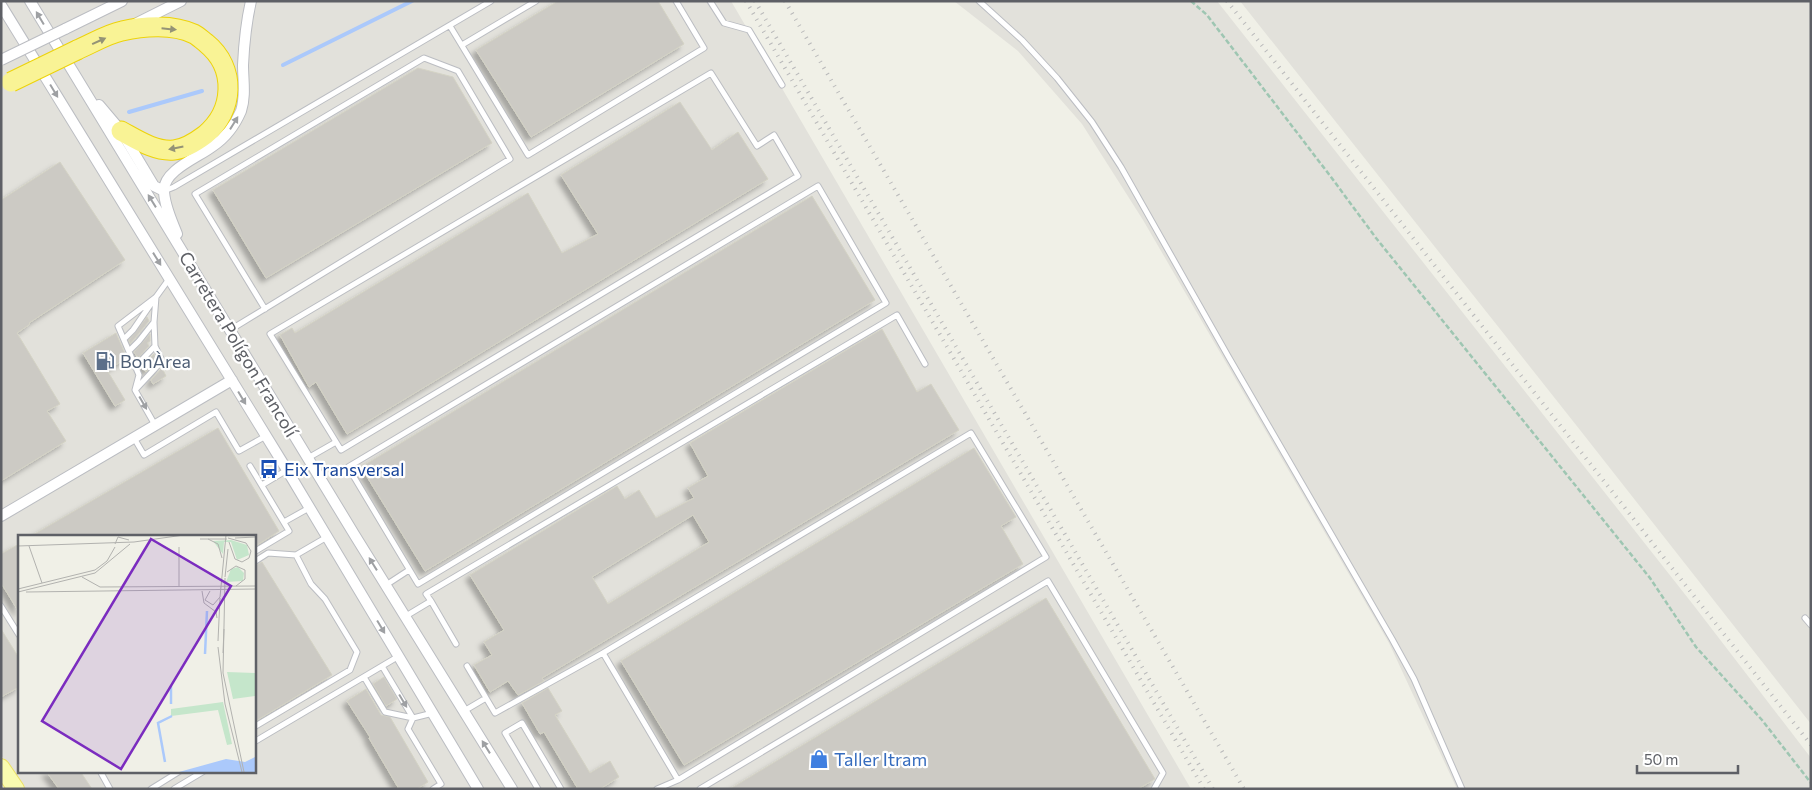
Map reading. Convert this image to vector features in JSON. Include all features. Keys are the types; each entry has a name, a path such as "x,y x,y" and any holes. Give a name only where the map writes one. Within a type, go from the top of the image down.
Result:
{"highway":[{"path":"6,85 77,50 121,31 172,28 195,34 215,50 224,66 228,83 228,96 223,115 214,128 199,140 174,150 145,144 121,131"}],"main road":[{"path":"1,767 16,789"}],"street":[{"name":"Carretera Polígon Francolí","path":"30,1 405,617 512,789"},
{"path":"1,60 122,1"},
{"path":"121,31 181,1"},
{"path":"184,254 165,200 164,186 173,172 214,146 236,122 242,108 246,26 251,1"},
{"name":"Carretera Polígon Francolí","path":"1,5 232,380 478,789"},
{"path":"83,89 121,131 154,186 164,191"},
{"path":"1,516 232,380"}],"lane":[{"path":"164,191 174,187 491,1"},
{"path":"462,45 536,1"},
{"path":"450,26 528,155 704,48 676,1"},
{"path":"710,1 724,23 749,30 782,85"},
{"path":"979,1 1022,40 1058,78 1092,122 1121,167 1414,679 1462,789"},
{"path":"230,330 265,309 510,159 458,71 424,58 195,194 265,309"},
{"path":"711,73 757,146 774,135 798,176 341,450 336,442 270,334 711,73"},
{"path":"818,186 886,303 418,584 409,570 348,467 818,186"},
{"path":"124,339 133,330 169,279"},
{"path":"135,390 162,361 155,346 156,297"},
{"path":"156,297 118,326 139,375 135,390 156,425"},
{"path":"456,644 426,594 897,315 925,364"},
{"path":"129,351 140,341 154,322"},
{"path":"135,367 155,346"},
{"path":"134,438 144,455 216,412 239,451 266,436"},
{"path":"467,666 495,713 602,653 971,433 1046,556 678,780 657,789"},
{"path":"308,458 336,442"},
{"path":"250,466 289,531 255,551"},
{"path":"262,485 286,470"},
{"path":"284,522 309,508"},
{"path":"255,561 268,553 296,555 327,537"},
{"path":"255,726 350,670 357,652 326,599 312,584 296,555"},
{"path":"386,585 409,570"},
{"path":"700,789 1048,581 1164,773 1154,789"},
{"path":"405,617 431,601"},
{"path":"1,606 18,633"},
{"path":"1806,618 1811,625"},
{"path":"602,653 678,780"},
{"path":"255,741 399,656"},
{"path":"382,666 413,718"},
{"path":"364,677 385,712 413,718 433,713"},
{"path":"464,712 486,698"},
{"path":"413,718 408,729 441,784 433,789"},
{"path":"538,789 505,733 522,723 561,789"},
{"path":"101,772 110,789"},
{"path":"150,789 178,772"},
{"path":"174,789 202,772"}],"path":[{"path":"1191,1 1207,16 1376,238 1650,578 1696,647 1762,720 1811,783"}],"shaded area":[{"path":"1,1 731,1 1191,789 26,789 1,755"},
{"path":"954,1 1217,1 1695,607 1811,758 1811,789 1457,789 1389,643 1143,220 1082,124 1018,51"},
{"path":"1240,1 1811,1 1811,724 1580,430"}],"building":[{"path":"558,1 658,1 684,44 531,137 476,50"},
{"path":"418,68 453,77 492,143 266,278 213,190"},
{"path":"680,102 712,150 738,132 768,179 347,434 316,382 309,387 280,335 292,328 295,333 528,193 562,253 598,234 561,175"},
{"path":"60,162 125,260 29,323 17,333 60,404 47,411 66,441 1,481 1,200"},
{"path":"812,196 875,300 425,571 361,467"},
{"path":"147,317 149,321 130,344 129,340"},
{"path":"882,329 917,392 931,384 959,430 542,678 544,681 518,695 508,681 490,692 474,665 492,655 484,642 504,630 470,575 617,486 625,499 639,490 656,518 694,498 688,488 708,476 690,443","holes":["693,515 709,542 608,604 592,577"]},
{"path":"116,333 127,358 107,370 125,400 115,406 83,353"},
{"path":"150,334 150,341 147,343 149,346 138,358 134,352"},
{"path":"154,354 157,360 146,372 142,366"},
{"path":"162,368 166,376 153,384 151,380"},
{"path":"218,428 279,531 255,546 255,535 33,535"},
{"path":"974,448 1016,517 1001,526 1023,564 684,765 621,661"},
{"path":"18,545 18,610 1,583 1,554"},
{"path":"262,562 332,675 255,721 255,566"},
{"path":"1046,598 1155,779 1138,789 730,789"},
{"path":"1,629 18,656 18,688 1,697"},
{"path":"384,677 397,699 386,706 373,684"},
{"path":"548,688 562,711 555,715 590,773 610,761 619,777 600,789 578,789 544,732 540,734 522,703"},
{"path":"366,689 381,715 390,717 428,782 417,789 399,789 347,701"},
{"path":"47,772 81,772 92,789 59,789"}],"waterway":[{"path":"283,65 412,1"},
{"path":"129,112 202,91"}],"railway":[{"path":"746,1 1204,789"},
{"path":"755,1 1213,789"},
{"path":"785,1 1244,789"},
{"path":"1227,1 1811,745"}],"place":[{"name":"BonÀrea","path":"105,361"},
{"name":"Eix Transversal","path":"269,469"},
{"name":"Taller Itram","path":"819,759"}]}
